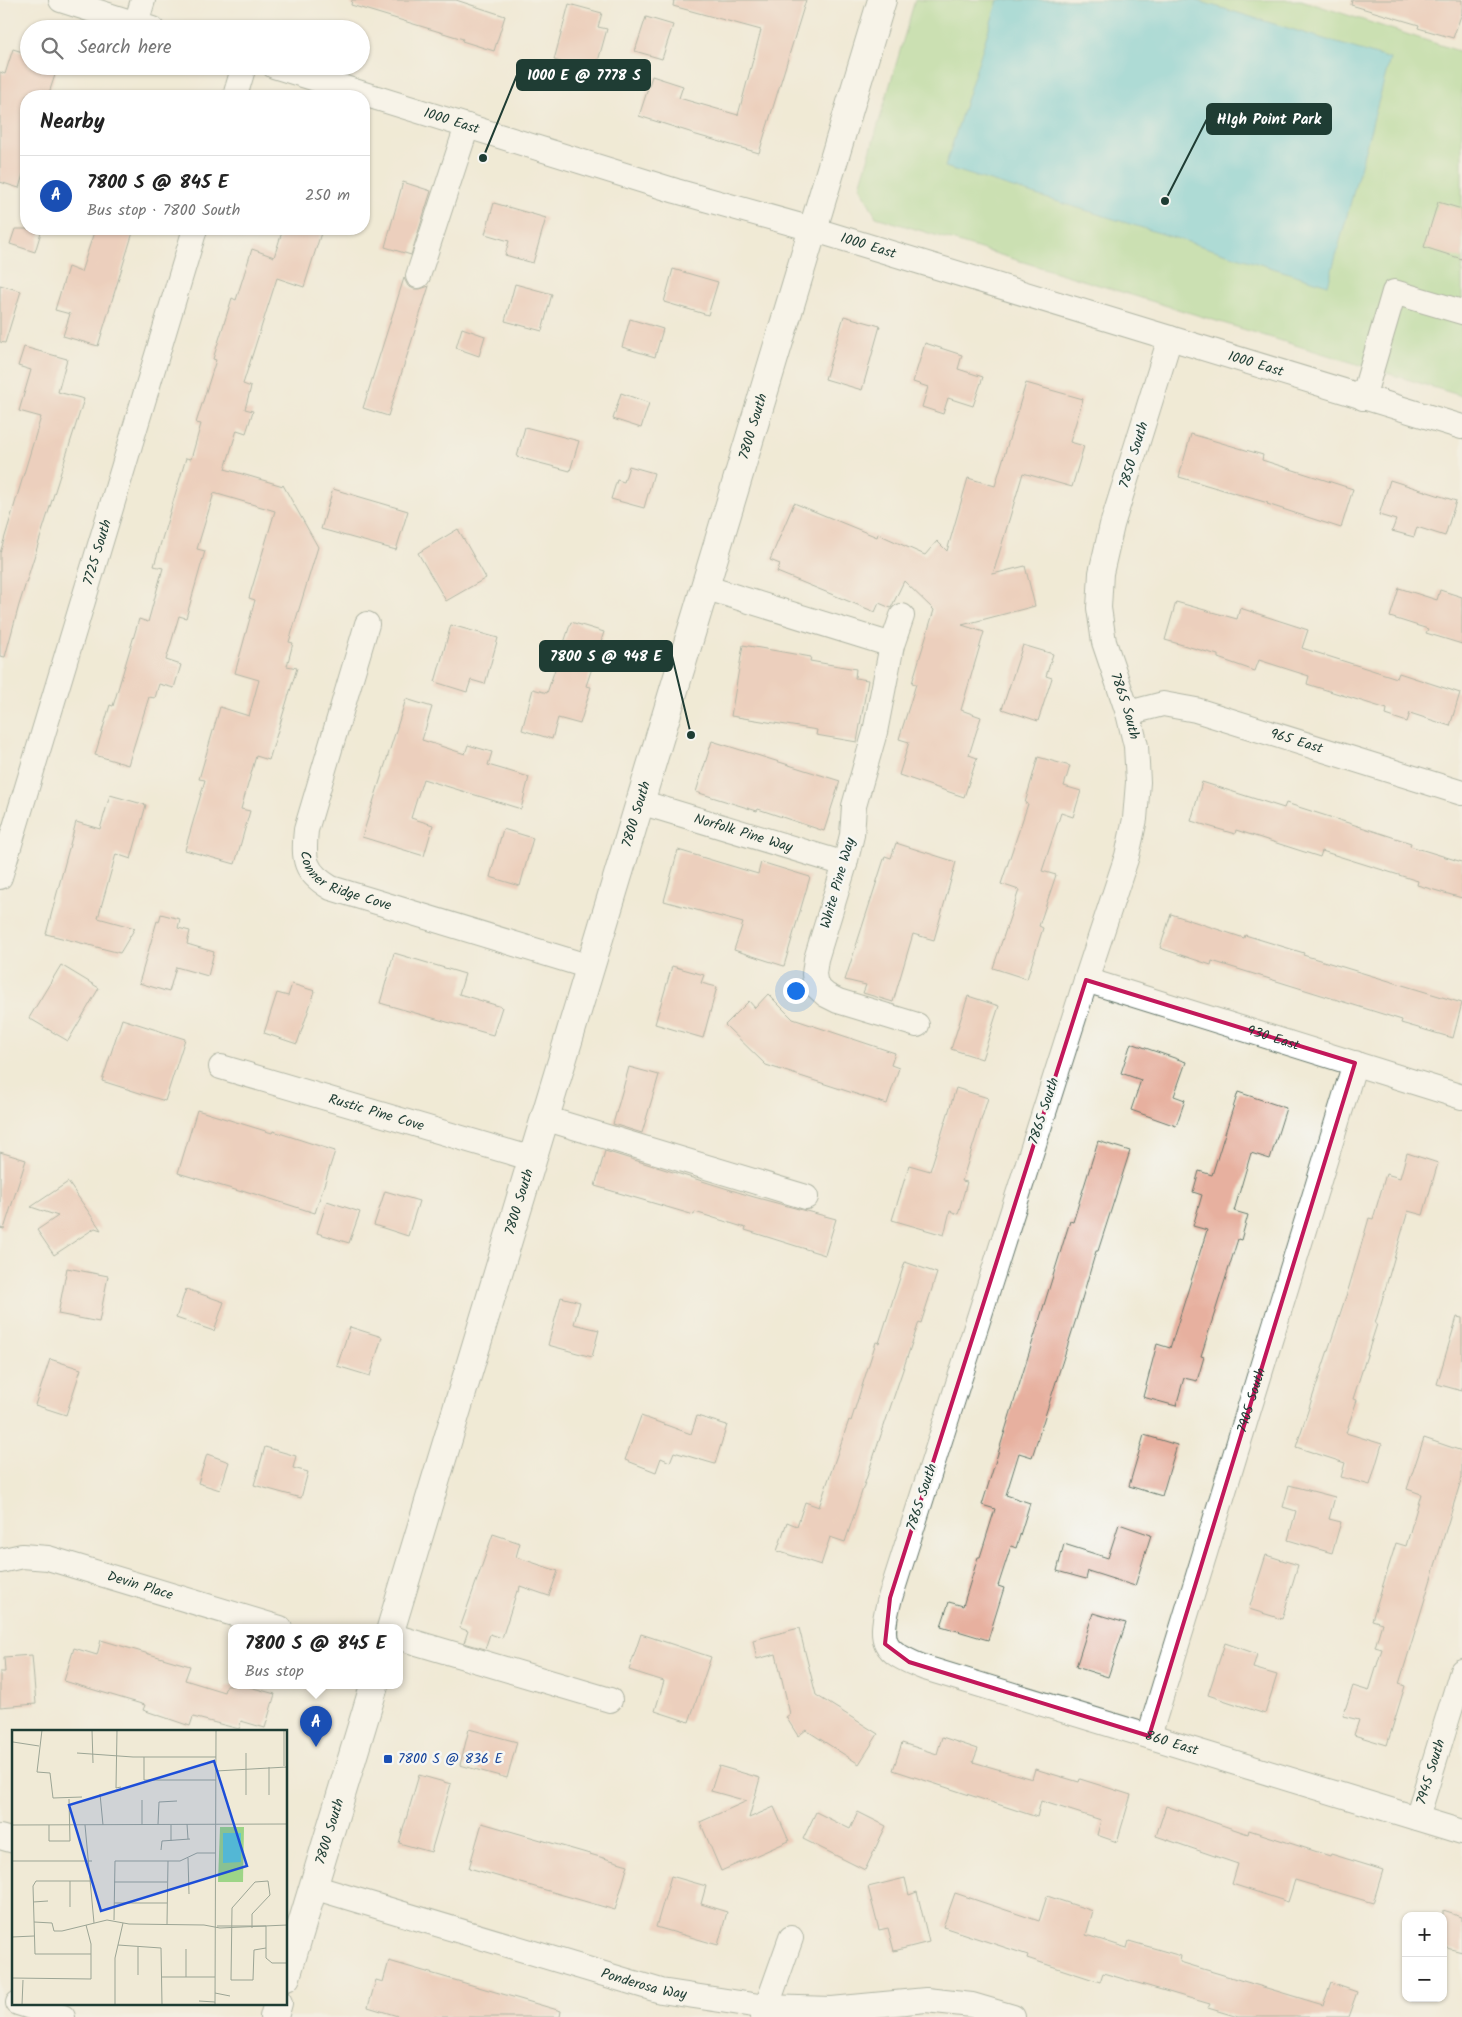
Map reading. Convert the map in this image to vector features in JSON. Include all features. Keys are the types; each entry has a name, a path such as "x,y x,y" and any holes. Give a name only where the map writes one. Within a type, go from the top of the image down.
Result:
{"main road":[{"name":"7800 South","path":"392,1624 882,0"},
{"name":"7800 South","path":"288,1970 373,1689"},
{"path":"274,2017 278,2004"}],"street":[{"path":"61,0 125,20"},
{"path":"143,0 144,20"},
{"path":"236,90 241,75"},
{"name":"1000 East","path":"303,75 351,90"},
{"name":"1000 East","path":"370,96 676,192 812,230 1462,428"},
{"path":"418,276 466,126"},
{"name":"7725 South","path":"0,877 193,235"},
{"path":"1363,398 1394,292 1462,312"},
{"name":"7850 South","path":"1101,573 1112,525 1170,338"},
{"name":"7865 South","path":"885,1644 884,1629 890,1598 1127,856 1136,819 1138,782 1136,746 1128,713 1104,642 1099,608 1101,573"},
{"path":"704,588 892,644"},
{"name":"White Pine Way","path":"902,616 892,644 876,732 854,806 852,835 845,864 816,959 814,974 816,986 826,995 838,1001 917,1025"},
{"name":"Conner Ridge Cove","path":"367,624 306,830 304,848 306,864 316,879 331,888 590,967"},
{"name":"965 East","path":"1128,713 1163,704 1196,710 1462,793"},
{"name":"Norfolk Pine Way","path":"640,802 845,864"},
{"name":"930 East","path":"1086,980 1462,1097"},
{"name":"7905 South","path":"1149,1736 1355,1063"},
{"name":"Rustic Pine Cove","path":"222,1067 532,1159"},
{"path":"544,1118 806,1197"},
{"name":"Devin Place","path":"0,1560 22,1556 48,1558 267,1624"},
{"path":"403,1639 610,1700"},
{"name":"860 East","path":"885,1644 896,1654 925,1668 1462,1832"},
{"name":"7945 South","path":"1416,1818 1462,1671"},
{"path":"0,1836 12,1840"},
{"name":"Ponderosa Way","path":"313,1887 661,1991 765,2012 832,2009 926,2000 972,2005 1013,2017"},
{"path":"765,2012 791,1938"},
{"path":"21,2004 63,2017"}],"highlighted area":[{"path":"1086,980 1355,1063 1149,1736 909,1662 885,1644 890,1598"}],"green space":[{"path":"915,0 1301,0 1462,52 1462,396 876,217 860,186"}],"water":[{"path":"998,0 1195,0 1390,59 1328,285 945,167"}],"building":[{"path":"352,0 456,0 505,16 494,51 462,41 463,39 351,5"},
{"path":"674,0 806,0 759,153 639,116 652,76 683,86 679,98 738,115 761,30 673,6"},
{"path":"1352,0 1462,0 1462,13 1453,38 1418,28 1419,25 1351,5"},
{"path":"569,4 602,13 598,27 607,29 595,72 554,60"},
{"path":"646,17 673,25 662,59 635,51"},
{"path":"13,49 20,51 20,75 55,75 50,90 20,90 19,188 0,182 0,72 5,74"},
{"path":"403,182 431,191 411,255 385,247"},
{"path":"1438,202 1462,209 1462,259 1424,247"},
{"path":"494,203 546,218 533,263 505,255 509,241 485,234"},
{"path":"15,229 20,229 20,235 40,235 35,252 10,244"},
{"path":"93,235 132,235 98,346 63,336 70,314 55,310 68,267 81,272"},
{"path":"281,235 320,235 304,287 277,278 243,384 251,387 245,409 253,411 246,433 237,430 225,469 283,485 318,547 289,642 293,643 287,666 297,668 269,760 256,756 241,809 250,811 235,864 185,850 205,780 199,779 220,707 249,716 259,680 235,673 255,600 249,598 275,511 214,493 197,549 205,551 186,618 179,616 166,660 181,665 174,688 159,684 155,698 149,697 128,765 95,755 110,705 113,706 139,619 148,622 163,568 154,566 186,458 191,459 201,424 196,423 216,360 213,359 232,298 236,300 252,249 274,257"},
{"path":"673,269 718,282 708,315 664,302"},
{"path":"404,278 408,286 414,289 429,286 388,416 363,408"},
{"path":"515,284 552,294 542,331 505,321"},
{"path":"0,285 21,291 5,343 0,342"},
{"path":"844,316 880,326 862,390 825,379"},
{"path":"630,319 663,329 655,357 622,347"},
{"path":"462,328 485,336 479,356 456,348"},
{"path":"925,343 962,355 958,369 983,377 973,406 948,398 943,414 922,407 928,387 913,382"},
{"path":"24,347 67,359 58,392 84,399 19,605 5,657 0,656 0,553 41,417 19,411 31,370 18,366"},
{"path":"1026,383 1083,399 1070,442 1084,446 1072,487 1023,473 993,574 1025,566 1035,606 962,625 984,632 961,710 981,717 969,755 977,758 964,797 899,775 909,742 899,739 916,684 912,683 934,610 904,581 891,608 879,603 875,612 777,572 780,564 770,560 794,503 877,537 878,534 925,555 937,541 947,551 968,478 995,486"},
{"path":"621,393 649,403 641,428 613,419"},
{"path":"525,427 579,441 570,471 517,457"},
{"path":"1191,434 1263,455 1262,460 1353,489 1341,528 1268,503 1179,477"},
{"path":"629,466 654,473 644,508 611,499 617,480 624,482"},
{"path":"1390,480 1456,501 1445,536 1417,527 1414,537 1392,531 1396,520 1379,515"},
{"path":"333,489 408,511 396,550 321,529"},
{"path":"458,529 486,578 446,601 418,553"},
{"path":"1399,588 1437,600 1440,590 1462,597 1462,644 1426,633 1428,629 1390,617"},
{"path":"1176,602 1237,619 1240,608 1308,630 1302,648 1397,678 1399,673 1460,693 1450,726 1410,713 1407,722 1386,715 1387,709 1307,684 1309,676 1259,660 1255,671 1218,658 1218,655 1165,640"},
{"path":"571,622 604,632 586,686 591,687 580,724 558,718 552,739 522,730 533,689 547,693"},
{"path":"451,625 498,638 485,684 471,680 467,692 435,682"},
{"path":"743,645 811,657 810,661 856,669 855,678 868,680 857,742 816,735 817,730 731,716"},
{"path":"1023,645 1053,654 1046,676 1052,678 1038,721 1002,709"},
{"path":"406,699 432,707 422,740 465,754 468,745 492,752 488,765 529,777 521,809 423,779 411,818 433,825 424,856 362,837"},
{"path":"712,741 840,781 824,831 758,809 757,811 696,792"},
{"path":"1038,757 1070,766 1064,786 1081,791 1073,817 1061,813 1042,871 1056,875 1039,926 1043,928 1027,979 993,968 1019,890 1001,884 1028,804 1025,803"},
{"path":"1202,782 1284,808 1286,803 1411,843 1410,846 1462,862 1462,898 1417,885 1418,881 1322,851 1320,857 1236,830 1235,834 1191,821"},
{"path":"110,795 146,805 131,859 116,854 98,918 135,928 120,953 46,934 76,822 100,829"},
{"path":"503,829 533,838 520,886 490,877"},
{"path":"896,843 956,862 934,940 913,934 893,1002 863,993 866,985 845,980 885,856 891,858"},
{"path":"678,850 758,874 761,862 810,877 784,966 734,950 743,923 664,901"},
{"path":"161,914 180,919 178,928 190,931 187,944 214,952 208,976 176,967 169,992 139,983 157,921 159,922"},
{"path":"1171,914 1244,938 1245,935 1304,953 1303,955 1462,1003 1453,1038 1401,1023 1402,1020 1212,961 1211,965 1160,948"},
{"path":"394,953 465,974 459,994 502,1007 493,1035 380,1003"},
{"path":"61,965 99,988 68,1041 29,1018"},
{"path":"672,966 704,975 701,983 717,987 703,1038 655,1024"},
{"path":"292,984 315,991 297,1044 264,1033 277,993 288,996"},
{"path":"768,994 793,1019 895,1053 891,1065 899,1068 887,1104 766,1065 725,1025 749,1001 755,1008"},
{"path":"968,996 999,1006 982,1059 951,1049"},
{"path":"122,1019 185,1039 165,1101 102,1081"},
{"path":"1131,1043 1186,1062 1174,1096 1185,1100 1176,1126 1131,1110 1141,1080 1121,1073"},
{"path":"629,1067 659,1075 642,1133 613,1124"},
{"path":"956,1088 988,1098 962,1181 967,1182 958,1214 950,1211 944,1235 892,1220 909,1165 930,1171"},
{"path":"1238,1092 1286,1108 1270,1159 1251,1153 1234,1211 1248,1215 1241,1240 1238,1239 1201,1356 1204,1357 1197,1381 1184,1378 1176,1406 1143,1397 1157,1344 1170,1348 1207,1230 1193,1226 1202,1195 1193,1192 1199,1171 1212,1175"},
{"path":"197,1110 272,1133 273,1131 335,1151 315,1213 242,1190 242,1192 178,1173"},
{"path":"1098,1141 1130,1151 1098,1251 1096,1251 1032,1457 1019,1453 1006,1495 1030,1503 1016,1548 1011,1546 998,1586 1004,1588 988,1640 941,1626 949,1602 963,1606 978,1557 980,1557 995,1509 982,1505 1070,1221 1073,1222"},
{"path":"605,1151 754,1197 836,1219 825,1255 695,1212 694,1215 595,1186"},
{"path":"0,1152 26,1160 4,1229 0,1228"},
{"path":"1407,1153 1438,1163 1423,1215 1408,1211 1375,1324 1377,1324 1353,1399 1357,1400 1346,1433 1382,1444 1370,1485 1341,1477 1345,1463 1296,1447 1349,1287 1369,1218 1373,1219 1386,1174 1400,1178"},
{"path":"68,1182 101,1230 95,1228 54,1255 37,1230 58,1216 31,1207"},
{"path":"385,1191 419,1201 408,1236 374,1225"},
{"path":"327,1201 360,1212 349,1243 317,1233"},
{"path":"905,1262 937,1273 845,1542 830,1537 821,1565 777,1551 787,1522 797,1526 805,1502 819,1507 849,1420 851,1421 876,1342 879,1343"},
{"path":"67,1268 108,1276 99,1322 58,1314"},
{"path":"186,1289 224,1302 214,1331 176,1318"},
{"path":"561,1297 580,1302 574,1324 599,1330 592,1357 548,1345"},
{"path":"1457,1317 1462,1318 1462,1391 1437,1384"},
{"path":"350,1327 382,1337 370,1376 337,1366"},
{"path":"50,1359 81,1369 66,1415 35,1405"},
{"path":"641,1416 691,1434 697,1416 727,1425 715,1464 674,1452 670,1462 661,1458 656,1472 625,1460"},
{"path":"1144,1435 1177,1445 1162,1496 1129,1486"},
{"path":"1424,1438 1462,1451 1462,1477 1399,1684 1405,1686 1387,1745 1354,1735 1359,1720 1343,1716 1353,1686 1369,1691 1382,1649 1375,1647 1382,1623 1372,1620 1396,1543 1406,1546 1421,1494 1407,1489"},
{"path":"265,1447 296,1456 293,1468 308,1472 301,1498 254,1485"},
{"path":"207,1454 229,1462 220,1490 198,1483"},
{"path":"1289,1485 1335,1497 1329,1519 1341,1522 1332,1553 1288,1540 1296,1511 1283,1507"},
{"path":"1119,1524 1151,1535 1135,1586 1088,1571 1086,1579 1057,1571 1064,1544 1108,1558"},
{"path":"493,1534 520,1543 516,1557 558,1571 549,1596 520,1586 502,1638 490,1634 485,1649 464,1643 468,1631 460,1628"},
{"path":"1266,1555 1298,1565 1282,1619 1249,1609"},
{"path":"1093,1613 1126,1623 1108,1677 1076,1667"},
{"path":"799,1628 816,1695 878,1734 859,1764 806,1730 798,1736 786,1717 790,1714 776,1654 757,1659 753,1640"},
{"path":"641,1634 711,1657 689,1722 655,1711 664,1681 629,1670"},
{"path":"101,1640 190,1666 185,1680 224,1692 226,1686 228,1686 228,1689 257,1689 275,1694 265,1728 241,1721 239,1729 193,1717 190,1726 143,1710 145,1705 64,1681 74,1648 97,1655"},
{"path":"1225,1643 1257,1654 1253,1668 1277,1675 1265,1714 1208,1695"},
{"path":"32,1655 36,1704 0,1707 0,1672 5,1672 4,1657"},
{"path":"469,1729 517,1742 507,1778 460,1765"},
{"path":"942,1737 978,1749 973,1762 1032,1779 1035,1769 1079,1782 1080,1779 1131,1795 1117,1842 1097,1835 1101,1820 1041,1801 1037,1817 893,1770 902,1743 937,1754"},
{"path":"719,1766 760,1778 749,1818 774,1807 789,1841 721,1871 700,1822 747,1801 711,1791"},
{"path":"419,1775 451,1784 431,1852 399,1843"},
{"path":"1166,1806 1248,1834 1249,1830 1330,1856 1331,1854 1383,1870 1373,1903 1295,1880 1288,1902 1232,1884 1238,1864 1156,1836"},
{"path":"816,1812 850,1829 858,1812 886,1826 865,1870 803,1839"},
{"path":"482,1823 628,1865 615,1910 469,1868"},
{"path":"671,1876 706,1886 701,1904 727,1912 718,1945 656,1927"},
{"path":"905,1878 909,1895 917,1892 929,1942 894,1951 888,1928 879,1930 868,1887"},
{"path":"955,1893 1039,1921 1047,1896 1093,1911 1086,1935 1127,1948 1129,1941 1181,1956 1180,1962 1323,2005 1331,1983 1357,1992 1348,2017 1238,2017 1208,2008 1210,2004 1103,1973 1100,1982 1027,1958 1028,1955 943,1927"},
{"path":"1447,1912 1462,1917 1462,1952 1447,1948"},
{"path":"389,1961 561,2011 560,2017 401,2017 368,2007 376,1980 383,1982"}],"place":[{"name":"1000 E @ 7778 S","path":"483,158"},
{"name":"HIgh Point Park","path":"1165,201"},
{"name":"7800 S @ 948 E","path":"691,735"},
{"name":"7800 S @ 845 E","path":"316,1747"},
{"name":"7800 S @ 836 E","path":"388,1759"}]}
